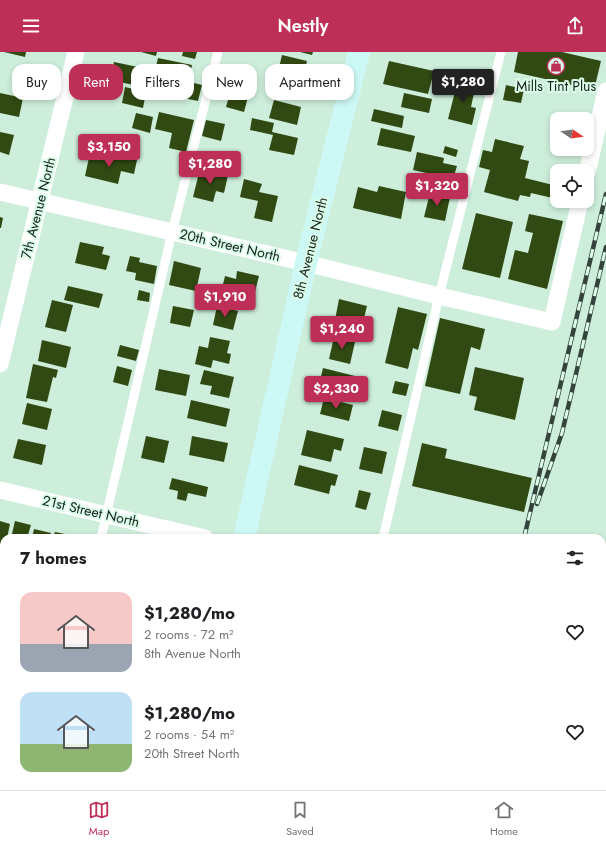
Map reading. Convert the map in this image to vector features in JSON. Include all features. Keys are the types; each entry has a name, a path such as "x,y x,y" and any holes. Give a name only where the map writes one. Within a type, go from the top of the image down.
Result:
{"street":[{"name":"7th Avenue North","path":"0,364 76,52"},
{"name":"8th Avenue North","path":"245,534 306,263 359,52"},
{"path":"589,164 606,91"},
{"name":"20th Street North","path":"0,192 552,322 578,208"},
{"name":"21st Street North","path":"0,490 188,534"}],"lane":[{"path":"102,534 172,232 218,52"},
{"path":"384,534 439,296 501,52"}],"building":[{"path":"4,52 26,52 25,57"},
{"path":"141,52 157,52 156,56"},
{"path":"183,52 197,52 195,59 182,56"},
{"path":"300,52 313,52 312,55"},
{"path":"518,52 562,52 601,61 594,90 514,72"},
{"path":"282,55 307,61 306,64 280,64"},
{"path":"158,58 187,64 156,64"},
{"path":"389,61 434,71 428,94 383,84"},
{"path":"114,62 131,66 131,84 123,83 123,64 114,64"},
{"path":"458,80 476,84 471,107 476,108 472,125 448,119"},
{"path":"194,83 202,85 198,101 193,100"},
{"path":"506,85 524,89 521,103 503,100"},
{"path":"125,87 131,88 131,100 144,100 143,108 122,103"},
{"path":"0,93 12,96 12,100 23,100 19,117 0,113"},
{"path":"404,93 432,99 429,113 401,107"},
{"path":"228,100 247,100 244,112 226,107"},
{"path":"274,100 301,107 297,125 269,118"},
{"path":"374,109 404,116 402,128 371,121"},
{"path":"159,112 194,120 186,152 169,148 172,133 155,129"},
{"path":"136,113 153,117 150,133 132,128"},
{"path":"252,118 274,123 272,132 298,138 294,155 269,150 273,135 250,130"},
{"path":"206,120 225,124 221,141 202,136"},
{"path":"381,128 415,136 411,152 377,145"},
{"path":"0,132 14,135 9,155 0,152"},
{"path":"495,139 524,146 520,159 529,161 525,178 550,184 550,197 531,193 530,197 520,195 518,201 484,192 490,170 479,167 483,150 492,152"},
{"path":"445,146 458,150 456,157 443,153"},
{"path":"417,152 444,158 443,163 457,166 453,179 413,170"},
{"path":"90,153 121,160 122,157 137,160 134,174 121,171 118,184 85,176"},
{"path":"200,169 228,175 224,193 216,191 213,202 193,197"},
{"path":"244,179 262,184 259,192 278,196 272,222 254,218 258,201 240,197"},
{"path":"379,186 406,192 401,219 353,208 358,187 377,192"},
{"path":"430,193 450,197 445,221 424,217"},
{"path":"476,213 513,222 500,278 462,269"},
{"path":"529,214 563,221 547,289 508,279 515,250 528,253 533,233 525,231"},
{"path":"0,217 3,218 1,228 0,228"},
{"path":"80,242 104,247 102,254 110,256 106,270 75,263"},
{"path":"130,256 140,258 139,262 157,266 154,284 135,280 136,273 126,271"},
{"path":"174,261 201,268 196,291 169,285"},
{"path":"237,271 259,276 252,304 220,297 225,276 236,279"},
{"path":"68,286 103,294 99,308 64,300"},
{"path":"139,290 150,293 149,302 137,300"},
{"path":"339,299 367,306 362,326 335,320"},
{"path":"52,300 73,305 66,332 45,327"},
{"path":"173,306 194,310 190,327 170,323"},
{"path":"217,306 238,311 233,330 213,325"},
{"path":"398,307 427,314 418,350 413,348 408,369 385,363"},
{"path":"440,318 485,329 480,350 471,347 460,394 425,386"},
{"path":"210,337 230,341 227,353 231,354 229,364 213,360 211,368 195,364 199,346 208,348"},
{"path":"334,337 355,342 350,364 329,359"},
{"path":"42,340 71,347 66,368 38,361"},
{"path":"120,345 139,350 136,361 117,356"},
{"path":"33,364 58,370 56,378 53,377 47,402 26,398"},
{"path":"117,366 132,370 128,386 113,382"},
{"path":"475,367 524,378 515,420 474,410 477,397 469,395"},
{"path":"323,368 355,376 350,396 318,389"},
{"path":"159,369 190,375 186,396 155,390"},
{"path":"204,370 234,377 229,398 210,394 212,386 200,384"},
{"path":"395,381 409,384 406,396 392,393"},
{"path":"324,398 353,405 349,421 320,414"},
{"path":"191,400 230,409 226,427 187,418"},
{"path":"27,403 52,409 47,430 22,424"},
{"path":"382,410 402,415 398,431 378,426"},
{"path":"307,430 344,439 341,451 334,449 331,462 301,455"},
{"path":"146,436 169,441 164,463 141,458"},
{"path":"192,436 228,443 224,462 189,455"},
{"path":"18,439 46,445 42,465 13,458"},
{"path":"422,443 447,449 445,458 532,478 524,512 412,486"},
{"path":"364,447 387,452 382,474 359,469"},
{"path":"299,465 338,475 335,486 331,485 329,494 294,485"},
{"path":"172,478 208,487 206,497 188,493 186,501 177,499 178,491 169,489"},
{"path":"359,490 371,493 366,510 355,507"},
{"path":"0,521 10,524 8,534 0,534"},
{"path":"15,521 31,525 28,534 12,534"},
{"path":"34,529 51,533 51,534 33,534"},
{"path":"55,532 65,534 54,534"}],"railway":[{"path":"525,534 606,194"},
{"path":"537,504 562,433 606,247"}],"place":[{"name":"Mills Tint Plus","path":"556,66"}]}
